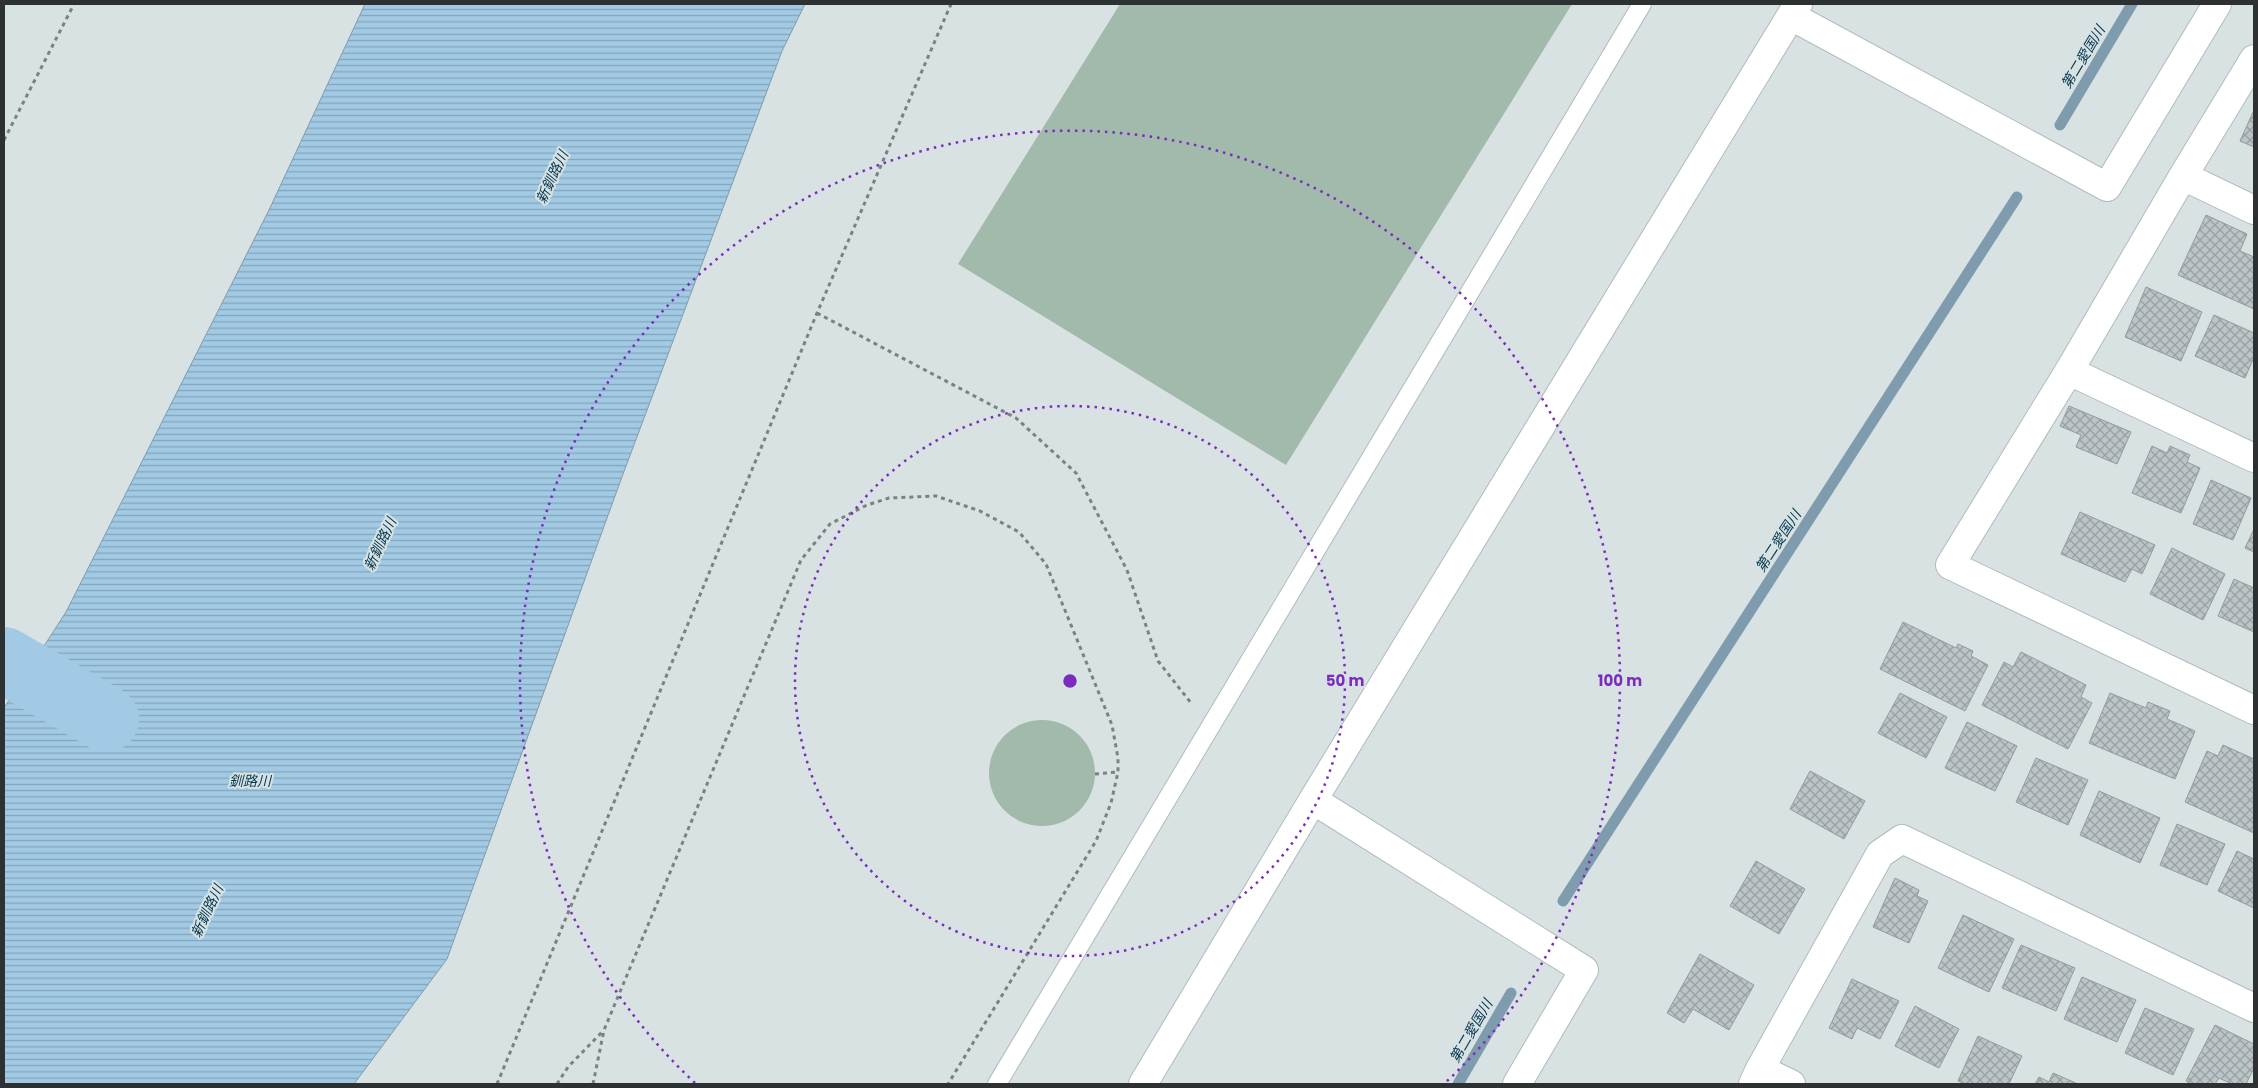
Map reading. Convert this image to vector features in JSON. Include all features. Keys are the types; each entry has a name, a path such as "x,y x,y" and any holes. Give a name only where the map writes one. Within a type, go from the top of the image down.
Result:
{"street":[{"path":"1143,1084 1313,800 1794,10 2108,187 2217,4"},
{"path":"2254,59 2069,370 1950,565 2254,710"},
{"path":"2183,176 2254,210"},
{"path":"2069,370 2254,458"},
{"path":"1313,800 1584,970 1517,1084"},
{"path":"1791,1084 1756,1077 1880,854 1902,839 2254,1008"}],"lane":[{"path":"998,1084 1211,730 1642,4"}],"path":[{"path":"4,140 74,4"},
{"path":"497,1084 817,313 951,4"},
{"path":"817,313 1016,418 1076,472 1127,570 1158,661 1211,730"},
{"path":"592,1084 604,1030 801,560 830,524 860,509 889,498 936,496 980,511 1018,532 1046,564 1071,621 1112,725 1118,758 1118,772 1111,803 1096,841 948,1084"},
{"path":"1095,774 1118,772"},
{"path":"557,1084 568,1067 604,1030"}],"green space":[{"path":"1120,4 1572,4 1286,465 958,264"},
{"path":"1042,720 1062,724 1079,736 1091,753 1095,773 1091,793 1079,810 1062,822 1042,826 1022,822 1005,810 993,793 989,773 993,753 1005,736 1022,724"}],"water":[{"name":"釧路川","path":"365,4 805,4 782,51 623,474 447,959 354,1084 4,1084 4,708 66,612 269,210"}],"building":[{"path":"2254,110 2254,147 2240,141"},
{"path":"2206,215 2247,234 2240,251 2254,257 2254,309 2178,275"},
{"path":"2146,287 2202,312 2181,361 2125,337"},
{"path":"2214,315 2254,333 2254,357 2245,378 2195,356"},
{"path":"2069,406 2131,432 2117,464 2076,447 2081,435 2060,426"},
{"path":"2152,446 2167,453 2170,446 2190,455 2187,462 2200,468 2181,513 2132,493"},
{"path":"2211,480 2251,498 2233,540 2193,524"},
{"path":"2080,512 2155,545 2142,574 2132,569 2125,582 2061,554"},
{"path":"2254,529 2254,552 2245,548"},
{"path":"2172,548 2225,574 2203,620 2150,594"},
{"path":"2234,579 2254,588 2254,632 2218,616"},
{"path":"1903,622 1956,648 1958,644 1973,651 1971,656 1988,665 1965,711 1880,669"},
{"path":"2021,652 2086,685 2081,697 2092,703 2068,749 1982,705 2004,662 2013,667"},
{"path":"1900,693 1947,717 1926,758 1878,733"},
{"path":"2110,693 2146,708 2148,702 2170,711 2167,719 2195,731 2175,779 2089,743"},
{"path":"1967,722 2017,746 1995,791 1945,768"},
{"path":"2223,745 2254,759 2254,833 2185,802 2207,751 2218,756"},
{"path":"2036,758 2088,780 2068,825 2016,802"},
{"path":"1810,771 1865,801 1844,839 1790,809"},
{"path":"2099,791 2160,818 2140,863 2080,835"},
{"path":"2177,824 2225,844 2207,885 2160,865"},
{"path":"2237,851 2254,859 2254,908 2218,891"},
{"path":"1756,861 1805,889 1779,934 1730,906"},
{"path":"1895,878 1919,890 1917,896 1928,901 1909,943 1873,927"},
{"path":"1963,915 2014,939 1989,992 1938,968"},
{"path":"2021,945 2075,968 2056,1011 2002,988"},
{"path":"1700,954 1754,985 1729,1030 1693,1009 1684,1023 1667,1013"},
{"path":"2082,977 2136,1000 2117,1042 2064,1019"},
{"path":"1852,979 1899,1001 1880,1039 1857,1028 1852,1039 1829,1028"},
{"path":"1915,1006 1959,1029 1939,1068 1895,1046"},
{"path":"2145,1008 2194,1029 2173,1075 2125,1053"},
{"path":"2215,1025 2254,1044 2254,1068 2246,1084 2232,1084 2219,1078 2215,1084 2192,1084 2186,1081"},
{"path":"1978,1036 2022,1056 2009,1084 1966,1084 1958,1081"},
{"path":"2053,1073 2078,1084 2035,1084 2039,1077 2049,1082"}],"waterway":[{"name":"第二愛国川","path":"2060,125 2132,4"},
{"name":"第二愛国川","path":"1563,901 2017,197"},
{"path":"4,660 106,719"},
{"name":"第二愛国川","path":"1458,1084 1511,993"}],"water label":[{"name":"新釧路川","path":"552,177"},
{"name":"新釧路川","path":"380,544"},
{"name":"新釧路川","path":"207,911"}]}
